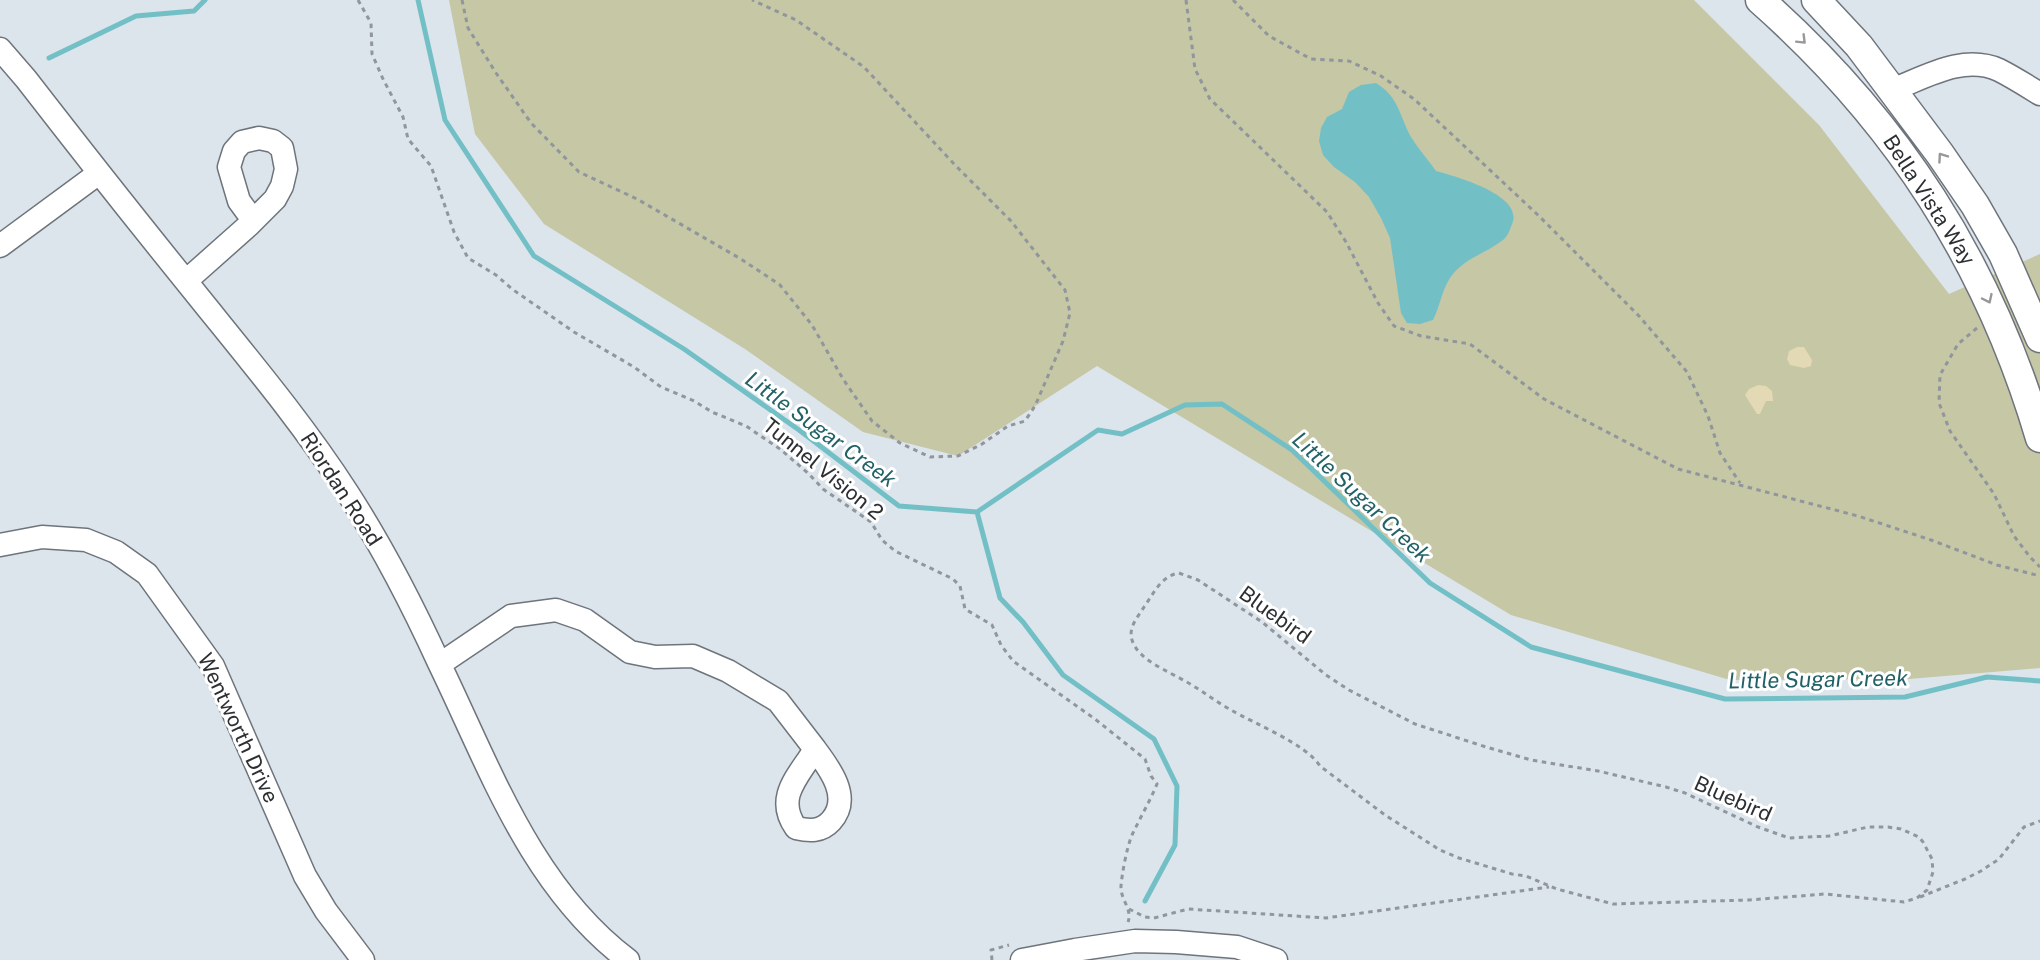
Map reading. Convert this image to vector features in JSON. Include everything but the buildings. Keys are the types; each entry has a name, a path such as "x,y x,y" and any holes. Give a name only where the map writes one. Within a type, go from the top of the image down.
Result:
{"main road":[{"name":"Bella Vista Way","path":"1760,0 1848,86 1910,163 1971,263 2026,390 2040,438"},
{"name":"Bella Vista Way","path":"1816,0 1859,46 1975,205 2003,254 2040,338"}],"street":[{"name":"Riordan Road","path":"0,49 269,384 347,491 398,579 440,664 484,763 523,838 570,905 613,949 628,960"},
{"path":"1892,90 1958,65 1974,63 1998,70 2040,94"},
{"path":"0,246 99,172"},
{"path":"186,281 253,220"},
{"name":"Wentworth Drive","path":"0,545 42,537 86,540 116,552 147,574 213,666 304,876 326,911 363,960"},
{"path":"440,664 511,616 556,610 585,620 630,652 655,657 693,656 728,671 778,701 815,749"},
{"path":"1020,951 1075,950 1145,941 1176,942 1237,947 1276,960"}],"path":[{"name":"Tunnel Vision 2","path":"358,0 371,22 372,54 382,79 403,117 408,139 431,166 454,232 468,258 496,275 512,289 574,332 634,367 661,387 746,426 780,449 823,489 871,522 882,540 895,551 953,579 960,586 965,609 992,626 1001,645 1013,661 1095,719 1145,759 1151,776 1157,784 1131,837 1121,887 1122,898 1128,909"},
{"path":"462,0 468,28 496,73 531,123 579,172 637,199 780,285 812,325 843,379 872,421 900,443 930,457 958,456 982,444 1008,426 1025,421 1035,406 1063,341 1070,313 1065,290 1011,221 955,165 864,67 796,20 752,0"},
{"path":"1186,0 1195,69 1210,99 1327,212 1346,242 1377,303 1394,326 1421,336 1470,344 1544,399 1678,469 1858,516 1997,565 2040,576"},
{"path":"1233,0 1269,36 1311,59 1349,61 1381,75 1414,99 1539,216 1639,316 1687,372 1708,416 1720,453 1741,484"},
{"path":"1994,313 1958,344 1940,375 1939,403 1950,431 1995,494 2014,536 2040,567"},
{"name":"Bluebird","path":"1179,573 1198,580 1262,622 1326,675 1349,690 1415,724 1531,760 1598,771 1666,787 1789,838 1829,836 1868,827 1888,826 1901,829 1919,837 1930,853 1933,872 1927,890 1917,898 1904,902 1825,894 1749,900 1624,905 1594,900 1551,887 1526,876 1459,858 1440,850 1385,815 1320,766 1315,758 1141,655 1132,642 1133,623 1158,586 1167,578 1179,573"},
{"path":"1917,898 1982,871 1999,859 2024,827 2040,821"},
{"path":"1128,909 1145,917 1154,918 1188,909 1326,918 1551,887"},
{"path":"1121,928 1130,918 1128,909"},
{"path":"992,960 991,950 1020,951"}],"green space":[{"path":"449,0 1694,0 1819,125 1949,294 2040,254 2040,668 1909,679 1730,680 1511,615 1097,366 958,456 863,432 745,349 544,224 475,134"}],"sand":[{"path":"1797,347 1804,347 1812,360 1811,366 1804,368 1790,365 1787,359 1789,351"},
{"path":"1758,385 1766,386 1772,391 1773,401 1766,401 1760,414 1757,414 1745,395 1749,389"}],"water":[{"path":"1376,83 1384,88 1394,100 1411,137 1436,171 1486,188 1508,204 1513,214 1511,226 1504,239 1456,271 1445,288 1433,320 1420,324 1407,323 1401,313 1390,238 1381,218 1369,197 1323,155 1319,141 1321,128 1327,117 1342,109 1349,92 1361,85"}],"waterway":[{"path":"49,58 136,16 194,11 205,0"},
{"name":"Little Sugar Creek","path":"418,0 445,120 534,256 684,349 799,430 899,506 977,512 1098,430 1122,434 1185,405 1222,404 1292,450 1430,583 1531,647 1725,699 1905,697 1987,677 2040,681"},
{"path":"977,512 1000,598 1023,622 1063,675 1154,739 1177,786 1175,845 1145,901"}]}
